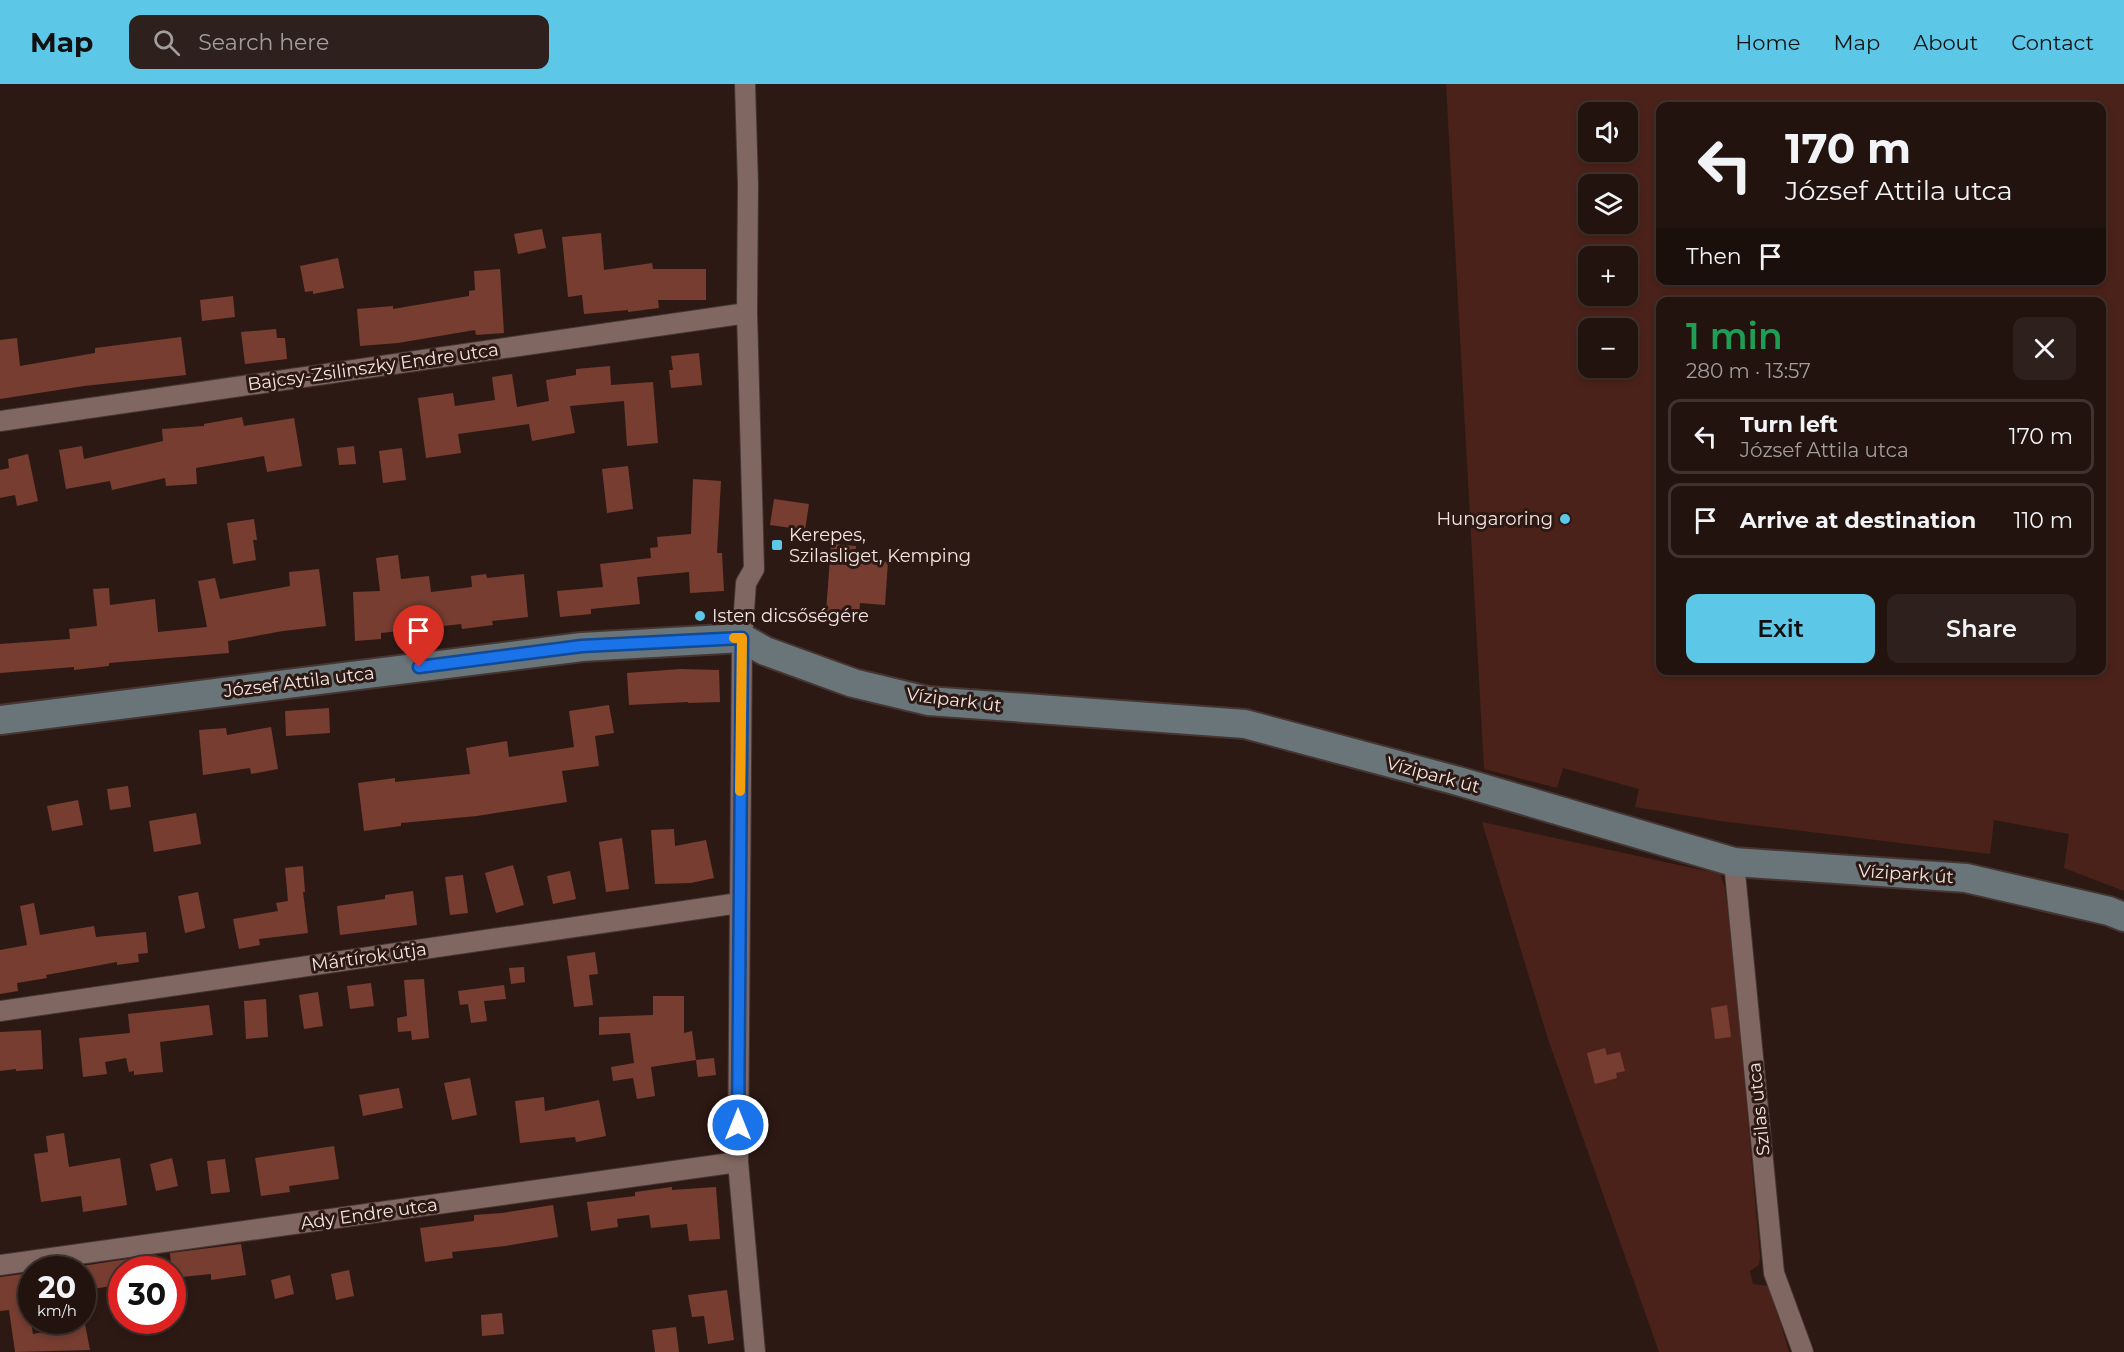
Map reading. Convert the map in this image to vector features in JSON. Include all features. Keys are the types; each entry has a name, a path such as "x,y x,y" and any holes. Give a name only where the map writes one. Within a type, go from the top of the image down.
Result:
{"street":[{"path":"745,84 748,185 747,313 754,569 746,583 742,638 738,1162 755,1352"},
{"name":"Bajcsy-Zsilinszky Endre utca","path":"0,421 747,313"},
{"name":"József Attila utca","path":"0,720 582,646 742,638"},
{"name":"Vízipark út","path":"742,638 765,651 853,683 928,701 1245,724 1458,781 1734,862 1966,878 2109,911 2124,917"},
{"name":"Szilas utca","path":"1734,862 1774,1273 1803,1352"},
{"name":"Mártírok útja","path":"0,1011 739,903"},
{"name":"Ady Endre utca","path":"0,1265 738,1162"}],"shaded area":[{"name":"Hungaroring","path":"1446,84 2124,84 2124,891 2064,868 2069,834 1994,820 1990,854 1720,821 1635,807 1639,789 1563,768 1557,788 1484,769"},
{"path":"1482,822 1720,874 1725,888 1737,997 1760,1257 1759,1265 1750,1271 1753,1284 1769,1286 1789,1352 1659,1352 1548,1039"}],"building":[{"path":"542,229 546,248 518,254 514,234"},
{"path":"601,233 604,270 652,263 653,269 706,269 706,300 658,300 659,308 584,314 582,295 568,297 562,237"},
{"path":"338,258 344,288 313,294 313,291 305,292 300,266"},
{"path":"500,269 504,333 476,335 475,330 398,343 360,346 357,309 393,306 393,309 469,296 469,291 475,290 474,271"},
{"path":"233,296 235,317 202,321 200,300"},
{"path":"276,329 277,338 285,338 287,359 245,364 241,332"},
{"path":"181,337 186,375 84,386 0,399 0,340 17,338 20,366 95,353 95,348"},
{"path":"699,353 702,385 671,388 669,370 673,370 671,356"},
{"path":"610,366 611,385 653,382 658,443 627,446 624,401 570,406 575,433 532,441 529,424 458,434 461,453 426,458 418,398 453,393 455,406 495,400 492,377 512,374 517,407 549,401 546,380 576,375 576,369"},
{"path":"242,417 244,426 294,418 302,466 267,472 264,456 196,468 197,484 166,486 165,478 112,490 110,481 66,489 59,450 82,446 84,459 163,441 162,429 204,426 204,424"},
{"path":"354,446 356,464 339,465 337,448"},
{"path":"402,448 406,480 383,483 379,451"},
{"path":"28,454 38,501 17,506 15,495 0,498 0,470 9,468 8,459"},
{"path":"628,466 633,509 607,513 602,469"},
{"path":"693,479 721,481 717,553 722,553 724,591 690,593 689,572 637,577 640,604 591,609 591,614 560,617 557,591 603,587 600,564 651,558 650,548 658,547 657,537 691,534"},
{"path":"774,499 809,504 805,530 770,525"},
{"path":"254,519 257,540 253,540 256,560 233,564 227,523"},
{"path":"831,544 856,546 855,559 888,562 885,605 860,603 859,615 826,612"},
{"path":"398,555 401,579 429,576 431,592 472,587 471,576 486,574 487,578 524,574 528,617 492,621 493,625 462,629 461,624 381,633 381,639 355,641 353,592 380,591 376,558"},
{"path":"319,569 326,626 228,641 229,653 109,663 109,666 74,670 74,667 0,673 0,644 70,639 69,629 97,626 93,589 109,588 110,605 155,599 158,632 207,627 198,581 215,578 220,599 290,586 289,572"},
{"path":"680,669 719,670 720,702 629,705 627,673"},
{"path":"609,705 614,733 595,736 599,766 562,771 567,802 477,816 401,823 401,826 364,831 358,783 395,778 395,782 470,774 466,748 507,741 509,757 574,747 569,711"},
{"path":"329,708 330,733 286,736 285,711"},
{"path":"271,727 278,769 251,774 250,768 203,775 199,730 226,728 227,735"},
{"path":"128,786 131,807 110,810 107,789"},
{"path":"78,800 83,825 52,831 47,806"},
{"path":"196,813 201,844 154,852 149,821"},
{"path":"674,829 675,846 706,840 714,878 691,883 655,884 651,830"},
{"path":"622,838 629,889 606,892 599,842"},
{"path":"513,865 524,905 496,913 485,873"},
{"path":"303,866 305,892 303,892 308,933 259,939 260,945 239,949 233,919 278,911 276,903 288,901 285,868"},
{"path":"570,871 576,899 553,904 547,876"},
{"path":"463,875 468,913 450,915 445,877"},
{"path":"413,891 417,925 340,935 337,906 385,899 385,895"},
{"path":"198,892 205,928 185,933 178,896"},
{"path":"34,903 40,935 94,926 96,937 146,932 148,953 138,954 139,962 117,965 117,962 46,975 47,978 17,983 18,991 0,994 0,950 27,945 20,906"},
{"path":"595,952 598,974 589,975 593,1005 574,1007 567,956"},
{"path":"524,967 525,982 511,984 509,968"},
{"path":"424,979 429,1038 412,1040 411,1031 398,1032 397,1018 407,1016 404,980"},
{"path":"371,983 374,1006 350,1009 347,986"},
{"path":"504,985 506,999 484,1001 487,1021 471,1023 468,1004 460,1005 458,991"},
{"path":"318,992 323,1026 304,1029 299,995"},
{"path":"653,996 684,996 684,1033 692,1031 696,1060 651,1067 655,1096 637,1099 633,1078 613,1081 611,1067 634,1063 630,1033 599,1035 599,1017 653,1015"},
{"path":"266,999 268,1037 246,1039 244,1001"},
{"path":"209,1005 213,1035 160,1042 163,1072 134,1075 134,1071 129,1072 126,1058 105,1062 107,1074 83,1077 79,1038 130,1033 128,1014"},
{"path":"1727,1005 1731,1037 1715,1039 1711,1008"},
{"path":"41,1030 43,1069 0,1071 0,1032"},
{"path":"1605,1048 1607,1055 1620,1052 1625,1071 1616,1073 1617,1078 1595,1084 1587,1053"},
{"path":"714,1058 716,1075 698,1077 696,1060"},
{"path":"470,1078 477,1115 452,1120 444,1083"},
{"path":"399,1088 403,1108 363,1116 359,1095"},
{"path":"544,1097 545,1111 599,1100 606,1136 576,1142 575,1137 520,1143 515,1101"},
{"path":"64,1133 69,1167 120,1158 127,1205 83,1212 81,1196 41,1202 34,1154 48,1152 46,1136"},
{"path":"334,1146 339,1179 289,1186 290,1192 261,1196 255,1158"},
{"path":"172,1158 178,1186 156,1191 150,1164"},
{"path":"225,1159 230,1192 211,1194 207,1161"},
{"path":"672,1187 672,1190 716,1187 720,1239 689,1241 687,1224 651,1228 649,1215 617,1219 618,1227 591,1231 587,1202 635,1196 635,1192"},
{"path":"553,1205 558,1237 452,1252 453,1258 425,1262 420,1228 474,1221 474,1215"},
{"path":"241,1244 246,1275 211,1280 211,1274 186,1277 186,1256 170,1256 170,1253"},
{"path":"108,1262 108,1286 96,1289 96,1264"},
{"path":"349,1270 354,1296 336,1300 331,1274"},
{"path":"18,1275 18,1334 87,1334 90,1350 15,1352 9,1310 0,1311 0,1277"},
{"path":"290,1275 294,1294 275,1299 271,1280"},
{"path":"727,1290 734,1340 708,1344 704,1316 692,1317 688,1295"},
{"path":"502,1313 504,1334 482,1336 481,1315"},
{"path":"676,1327 679,1352 655,1352 652,1330"}],"slow traffic":[{"path":"734,638 742,638 740,791"}],"place":[{"name":"Hungaroring","path":"1565,519"},
{"name":"Kerepes, Szilasliget, Kemping","path":"777,545"},
{"name":"Isten dicsőségére","path":"700,616"}],"route":[{"path":"419,667 582,646 742,638 738,1125"}]}
